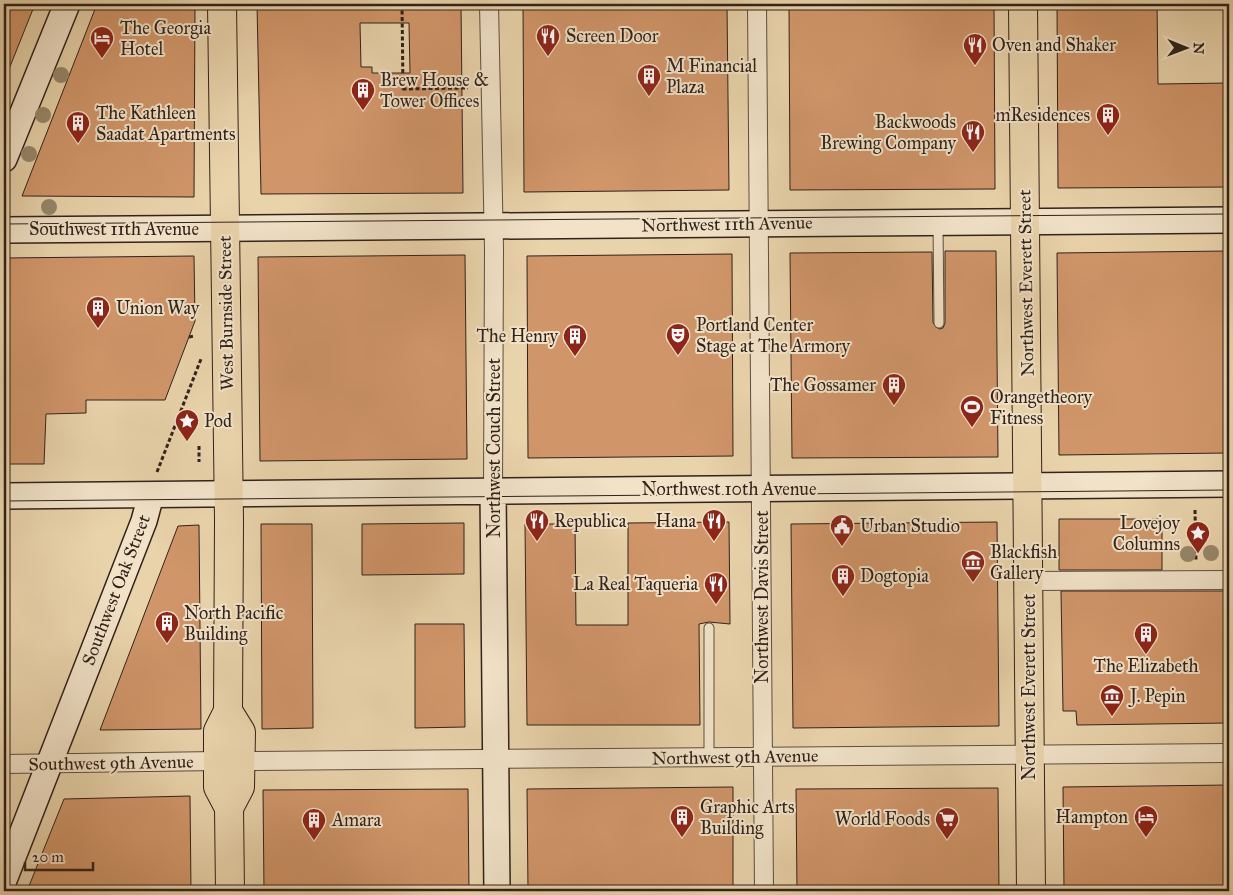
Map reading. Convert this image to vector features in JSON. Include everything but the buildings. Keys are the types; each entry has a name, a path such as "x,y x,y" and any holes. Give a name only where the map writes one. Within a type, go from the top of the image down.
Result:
{"main road":[{"name":"West Burnside Street","path":"222,4 229,492 228,711 241,732 230,761 240,787 229,808 230,891"},
{"name":"Northwest Everett Street","path":"1023,4 1031,891"}],"street":[{"path":"4,159 67,4"},
{"name":"Northwest Couch Street","path":"489,4 494,226 493,491 497,891"},
{"name":"Northwest Davis Street","path":"757,4 764,891"},
{"name":"Northwest 11th Avenue","path":"224,228 1229,220"},
{"name":"Southwest 11th Avenue","path":"4,230 224,228"},
{"name":"Northwest 10th Avenue","path":"4,496 150,495 229,492 1229,484"},
{"name":"Southwest Oak Street","path":"4,880 144,521 150,495"},
{"path":"1028,581 1229,580"},
{"name":"Northwest 9th Avenue","path":"230,761 1229,752"},
{"name":"Southwest 9th Avenue","path":"4,764 230,761"}],"lane":[{"path":"938,223 939,324"},
{"path":"709,628 710,757"}],"path":[{"path":"402,4 404,90 468,88"},
{"path":"189,337 195,336"},
{"name":"Southwest Oak Street","path":"150,495 159,463 203,354"},
{"path":"198,446 199,462"},
{"path":"1195,510 1196,580"}],"tram line":[{"path":"4,224 1229,214"},
{"path":"4,501 1229,490"}],"place":[{"name":"Screen Door","path":"548,57"},
{"name":"The Georgia Hotel","path":"102,59"},
{"name":"Oven and Shaker","path":"975,66"},
{"name":"M Financial Plaza","path":"649,97"},
{"name":"Brew House & Tower Offices","path":"363,111"},
{"name":"mResidences","path":"1108,136"},
{"name":"The Kathleen Saadat Apartments","path":"78,144"},
{"name":"Backwoods Brewing Company","path":"973,153"},
{"name":"Union Way","path":"98,329"},
{"name":"Portland Center Stage at The Armory","path":"678,356"},
{"name":"The Henry","path":"575,357"},
{"name":"The Gossamer","path":"894,406"},
{"name":"Orangetheory Fitness","path":"972,428"},
{"name":"Pod","path":"187,442"},
{"name":"Republica","path":"537,542"},
{"name":"Hana","path":"714,542"},
{"name":"Urban Studio","path":"842,547"},
{"name":"Lovejoy Columns","path":"1198,554"},
{"name":"Blackfish Gallery","path":"973,583"},
{"name":"Dogtopia","path":"843,597"},
{"name":"La Real Taqueria","path":"716,605"},
{"name":"North Pacific Building","path":"167,644"},
{"name":"The Elizabeth","path":"1146,655"},
{"name":"J. Pepin","path":"1112,717"},
{"name":"Graphic Arts Building","path":"682,838"},
{"name":"Hampton","path":"1146,838"},
{"name":"World Foods","path":"947,840"},
{"name":"Amara","path":"314,841"}]}
